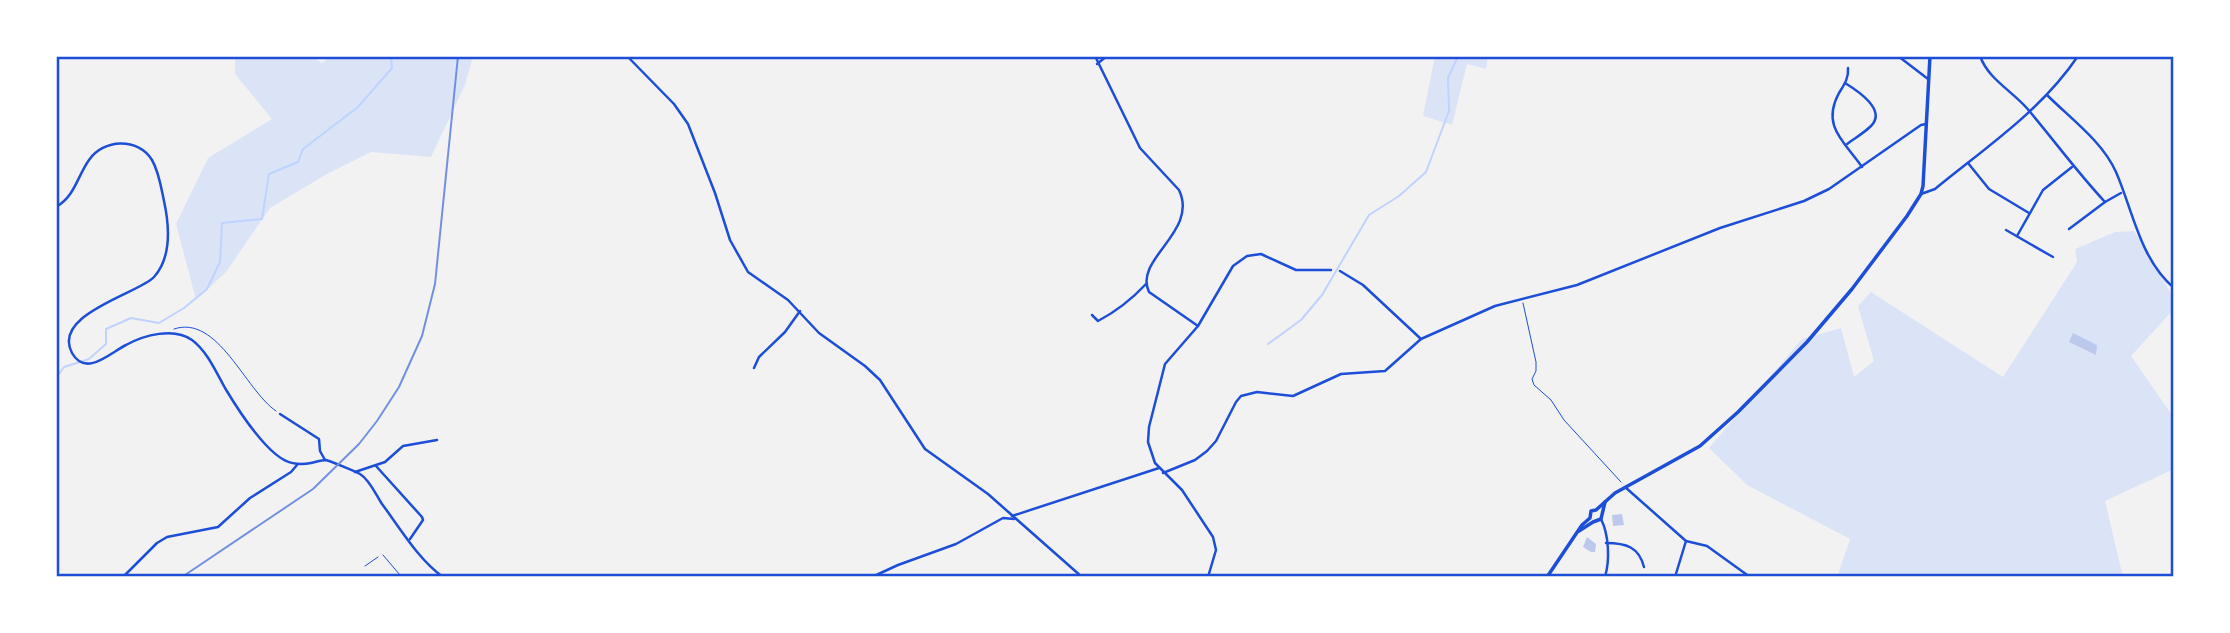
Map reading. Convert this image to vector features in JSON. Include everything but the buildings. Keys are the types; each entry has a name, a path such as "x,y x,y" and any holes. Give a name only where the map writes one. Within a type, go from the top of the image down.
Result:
{"main road":[{"path":"1547,577 1577,533 1593,521 1601,519 1599,511 1606,499 1689,453 1738,412 1807,342 1852,289 1907,216 1923,186 1930,56"},
{"path":"1593,521 1590,513 1599,511"}],"street":[{"path":"627,56 674,104 688,124 730,240 742,264 757,280 788,300 826,339 880,380 925,449 980,487 1082,577"},
{"path":"1092,315 1098,321 1110,315 1146,284 1156,260 1180,223 1184,205 1179,190 1140,148 1095,56"},
{"path":"1097,64 1107,56"},
{"path":"1898,56 1928,79"},
{"path":"1980,56 1984,68 2030,111 2072,167 2105,202"},
{"path":"1921,194 1935,189 2030,111 2047,95 2078,56"},
{"path":"1848,68 1845,83 1832,107 1831,115 1835,130 1862,167"},
{"path":"1845,83 1863,95 1875,111 1872,126 1846,145"},
{"path":"2047,95 2102,148 2116,172 2136,229 2158,271 2174,288"},
{"path":"1163,472 1195,460 1207,452 1241,396 1256,392 1293,396 1341,374 1385,371 1421,339 1485,310 1577,285 1720,228 1804,201 1829,189 1921,124 1926,124"},
{"path":"56,207 69,198 89,160 107,145 122,144 147,153 168,222 167,242 161,266 148,282 110,299 74,328 69,345 72,354 85,363 94,363 104,360 126,344 146,337 172,334 187,337 205,355 256,433 282,459 297,465 325,460 363,476 430,566 443,577"},
{"path":"1968,162 1989,190 2029,213"},
{"path":"2017,236 2043,190 2072,167"},
{"path":"2069,229 2105,202 2123,193"},
{"path":"2007,230 2053,257"},
{"path":"1208,577 1216,550 1213,537 1182,490 1159,468 1150,454 1148,436 1165,364 1198,326 1233,266 1247,256 1261,254 1296,270 1340,271 1363,285 1421,339"},
{"path":"1146,284 1146,289 1155,298 1198,326"},
{"path":"754,368 759,357 785,332 800,311"},
{"path":"280,414 319,439 320,451 325,460"},
{"path":"355,471 376,466 403,446 437,440"},
{"path":"123,577 157,543 167,537 218,527 250,498 297,465"},
{"path":"376,466 422,517 421,524 410,540"},
{"path":"1012,516 1159,468"},
{"path":"1625,487 1686,541 1707,546 1750,577"},
{"path":"872,577 956,544 1003,518 1017,520"},
{"path":"1601,519 1608,565 1605,577"},
{"path":"1593,521 1605,533"},
{"path":"1675,577 1686,541"},
{"path":"1606,543 1621,543 1632,548 1639,553 1644,567"}],"lane":[{"path":"383,555 400,575"},
{"path":"365,566 378,557"}],"path":[{"path":"1522,298 1536,362 1532,379 1534,385 1551,400 1564,420 1594,449 1625,487"},
{"path":"172,330 184,326 211,337 227,353 264,403 280,414"}],"shaded area":[{"path":"235,56 310,56 322,63 331,56 473,56 465,85 431,157 371,152 270,208 226,272 196,300 176,224 208,158 272,119 235,74"},
{"path":"1435,56 1488,56 1486,69 1467,64 1452,125 1423,116"},
{"path":"2134,231 2174,299 2174,309 2131,356 2174,418 2174,469 2105,501 2123,577 1837,577 1850,539 1747,485 1709,448 1802,339 1841,328 1854,377 1874,361 1858,306 1871,292 2003,377 2077,262 2075,249 2115,232"}],"waterway":[{"path":"56,378 64,367 89,359 106,344 106,329 131,318 159,323 184,308 207,289 220,262 222,223 262,219 269,174 298,162 303,149 358,107 392,68 391,56"},
{"path":"1268,344 1301,320 1322,295 1369,215 1399,196 1426,172 1449,111 1448,78 1458,56"}],"railway":[{"path":"182,577 313,489 359,444 399,387 422,336 435,284 458,56"}]}
